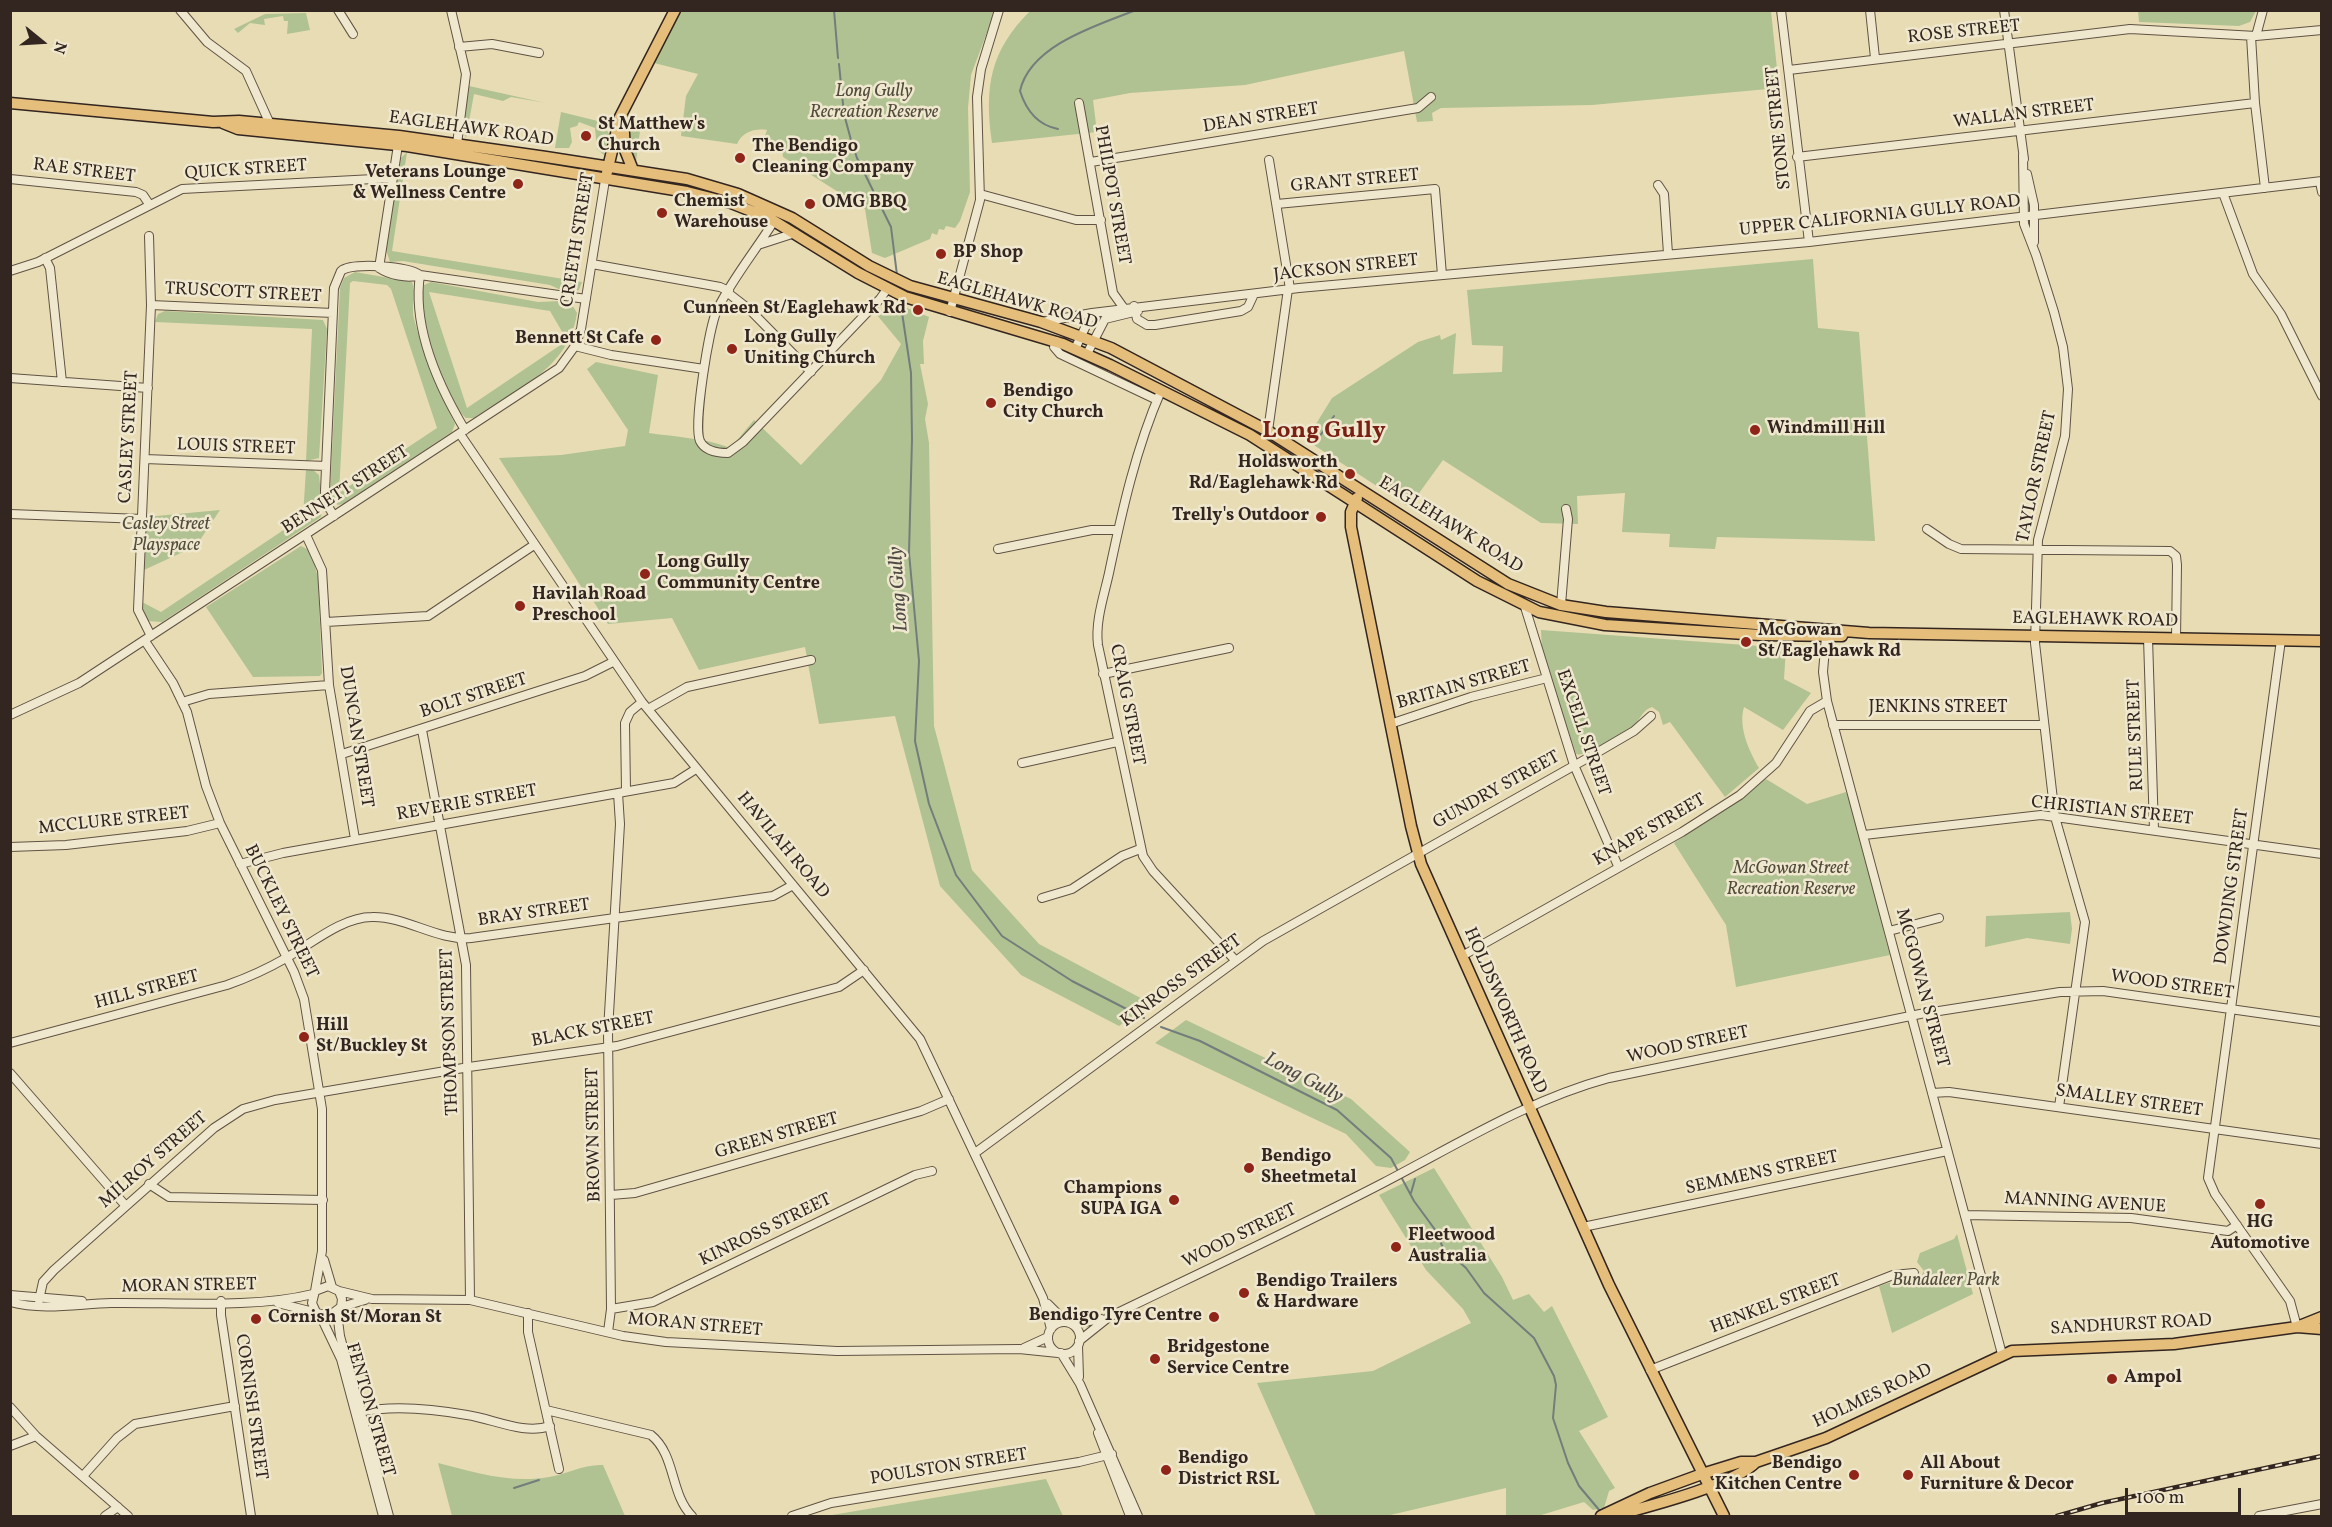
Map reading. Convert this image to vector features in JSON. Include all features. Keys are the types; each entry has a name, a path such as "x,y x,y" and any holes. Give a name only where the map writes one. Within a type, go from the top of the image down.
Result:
{"main road":[{"name":"CREETH STREET","path":"605,180 622,112 675,10"},
{"name":"EAGLEHAWK ROAD","path":"10,103 222,123 239,121 271,128 457,144 633,170 711,185 765,205 894,286 905,297 1075,349 1159,395 1250,435 1477,581 1526,607 1590,624 1826,633 2322,641"},
{"path":"622,112 625,150 633,170"},
{"name":"EAGLEHAWK ROAD","path":"399,140 605,180 701,195 731,203 774,221 894,286 1041,322 1080,335 1111,348 1268,431 1497,578 1528,594 1561,605 1623,614 1826,633"},
{"path":"1111,348 1159,382 1159,395"},
{"name":"HOLDSWORTH ROAD","path":"1361,490 1351,512 1351,527 1417,853 1583,1227 1650,1370 1724,1516"},
{"name":"SANDHURST ROAD","path":"2297,1327 2322,1317"},
{"name":"SANDHURST ROAD","path":"2002,1354 2030,1349 2174,1344 2297,1327 2322,1329"},
{"name":"HOLMES ROAD","path":"1607,1515 1650,1492 1741,1462 1756,1462 1826,1438 2002,1354"},
{"name":"HOLMES ROAD","path":"1607,1515 1709,1486 1741,1474 1756,1462"}],"street":[{"path":"180,10 207,42 246,71 271,128"},
{"path":"338,10 353,34"},
{"path":"451,10 466,81 457,144"},
{"path":"950,312 980,194 977,97 981,69 999,10"},
{"name":"STONE STREET","path":"1781,10 1809,242"},
{"path":"1870,10 1875,58"},
{"name":"TAYLOR STREET","path":"2004,10 2019,131 2034,205 2033,233 2037,255"},
{"path":"2263,10 2254,36 2255,103 2265,188"},
{"name":"ROSE STREET","path":"1789,70 2138,28 2254,36 2322,30"},
{"path":"459,47 492,44 539,53"},
{"name":"DEAN STREET","path":"1091,162 1418,108 1431,97"},
{"name":"PHILPOT STREET","path":"1079,103 1113,293 1108,310"},
{"name":"WALLAN STREET","path":"1797,157 2255,103"},
{"path":"379,268 399,140"},
{"name":"TAYLOR STREET","path":"2023,155 2023,216 2037,255 2063,347 2068,397 2065,436 2037,549 2036,637 2043,725 2055,817 2084,918 2059,1107"},
{"path":"1268,431 1289,289 1269,160"},
{"name":"QUICK STREET","path":"10,271 45,258 174,191 190,188 393,178"},
{"name":"RAE STREET","path":"10,179 136,192 143,195 149,204"},
{"name":"CREETH STREET","path":"575,346 586,300 605,180"},
{"path":"2321,182 2322,192"},
{"name":"UPPER CALIFORNIA GULLY ROAD","path":"1442,274 1809,242 2321,182"},
{"path":"1658,185 1664,194 1668,254"},
{"name":"GRANT STREET","path":"1277,204 1435,189 1442,274"},
{"path":"2223,193 2253,274 2281,314 2322,396"},
{"path":"980,194 1076,219 1101,220"},
{"path":"774,221 716,314 704,369 697,427 704,446 717,452 730,452 894,286"},
{"path":"759,245 795,233"},
{"name":"CASLEY STREET","path":"148,638 138,610 151,305 149,236"},
{"path":"45,258 50,268 62,382"},
{"path":"592,264 720,287 750,310 811,372"},
{"path":"334,516 325,497 326,466 335,283 344,268 356,265 379,268 390,273 411,277 420,275 586,300"},
{"name":"JACKSON STREET","path":"1087,354 1092,340 1107,318 1134,309 1289,289 1442,274"},
{"name":"HAVILAH ROAD","path":"420,275 418,316 443,390 463,432 534,545 645,705 920,1039 1043,1298 1051,1329"},
{"name":"PHILPOT STREET","path":"1113,293 1123,307"},
{"name":"JACKSON STREET","path":"1134,309 1141,322 1155,325 1241,311 1248,307 1254,294"},
{"name":"TRUSCOTT STREET","path":"151,305 333,314"},
{"name":"JACKSON STREET","path":"1041,322 1123,307 1134,309"},
{"path":"1075,349 1092,313"},
{"name":"EAGLEHAWK ROAD","path":"1055,344 1060,354 1159,395"},
{"path":"575,346 611,355 704,369"},
{"name":"BENNETT STREET","path":"10,715 66,690 306,535 552,374 575,346"},
{"path":"10,378 148,388"},
{"name":"CRAIG STREET","path":"1159,395 1139,452 1118,530 1097,634 1103,674 1140,849 1153,871 1235,960"},
{"name":"LOUIS STREET","path":"145,459 326,466"},
{"path":"1561,605 1568,519 1566,509"},
{"path":"10,514 142,519"},
{"path":"1927,529 1958,548 2170,551 2175,556 2177,565 2176,639"},
{"path":"998,549 1092,530 1118,530"},
{"name":"DUNCAN STREET","path":"306,535 322,570 329,685 355,839"},
{"path":"326,622 428,616 534,545"},
{"name":"EXCELL STREET","path":"1526,607 1574,765 1618,866"},
{"name":"MCGOWAN STREET","path":"1826,633 1823,672 1827,701 2002,1354"},
{"name":"BUCKLEY STREET","path":"148,638 182,702 192,726 206,786 220,823 300,986 309,1019 320,1092 323,1200 322,1251 314,1292"},
{"name":"RULE STREET","path":"2148,638 2154,830"},
{"name":"DOWDING STREET","path":"2281,640 2214,1129 2209,1181 2290,1301 2297,1327"},
{"path":"1103,674 1229,648"},
{"path":"645,705 687,687 811,660"},
{"name":"BOLT STREET","path":"342,754 585,676 613,662"},
{"name":"BRITAIN STREET","path":"1390,724 1464,699 1547,678"},
{"path":"182,702 209,694 329,685"},
{"name":"KNAPE STREET","path":"1462,956 1618,866 1682,832 1747,789 1776,763 1810,711 1827,701"},
{"name":"BROWN STREET","path":"608,1332 611,1309 611,1195 608,1048 625,723 630,712 645,705"},
{"name":"GUNDRY STREET","path":"1417,853 1635,731 1651,716"},
{"name":"JENKINS STREET","path":"1833,725 2043,725"},
{"name":"THOMPSON STREET","path":"422,730 463,939 468,989 470,1300"},
{"path":"1022,763 1117,742"},
{"name":"REVERIE STREET","path":"240,864 355,839 678,782 696,769"},
{"name":"CHRISTIAN STREET","path":"1864,835 2030,816 2055,817 2322,854"},
{"name":"MCCLURE STREET","path":"10,847 66,845 187,831 220,823"},
{"path":"1042,898 1072,889 1122,856 1140,849"},
{"name":"KINROSS STREET","path":"975,1153 1235,960 1417,853"},
{"name":"BRAY STREET","path":"287,958 345,925 372,917 397,920 463,939 772,896 793,885"},
{"path":"1889,931 1939,918"},
{"name":"HILL STREET","path":"10,1043 227,985 287,958"},
{"name":"BLACK STREET","path":"320,1092 469,1067 608,1048 839,987 864,970"},
{"name":"WOOD STREET","path":"1078,1343 1109,1317 1529,1107 1573,1089 1609,1078 1912,1016 2076,991 2103,991 2322,1022"},
{"path":"10,1073 125,1205"},
{"name":"MILROY STREET","path":"39,1299 47,1276 149,1184 233,1114 265,1102 320,1092"},
{"name":"SMALLEY STREET","path":"1932,1093 1949,1092 2322,1144"},
{"name":"GREEN STREET","path":"611,1195 635,1193 921,1111 950,1098"},
{"name":"SEMMENS STREET","path":"1583,1227 1947,1151"},
{"name":"KINROSS STREET","path":"611,1309 653,1302 915,1175 932,1171"},
{"path":"149,1184 169,1197 323,1200"},
{"name":"MANNING AVENUE","path":"1965,1215 2132,1218 2228,1231 2237,1225"},
{"name":"BUCKLEY STREET","path":"322,1251 335,1289"},
{"name":"HENKEL STREET","path":"1650,1370 1893,1275 1914,1272"},
{"path":"323,1286 335,1289 342,1299 339,1310 329,1316 318,1314 312,1303 314,1292 323,1286"},
{"name":"MORAN STREET","path":"335,1289 372,1299 470,1300 608,1332 666,1342 837,1351 1019,1349 1059,1353"},
{"name":"MORAN STREET","path":"10,1295 108,1303 221,1302 271,1301 314,1292"},
{"name":"HAVILAH ROAD","path":"1043,1298 1069,1323"},
{"name":"MORAN STREET","path":"339,1310 372,1299"},
{"name":"MORAN STREET","path":"271,1301 318,1314"},
{"name":"CORNISH STREET","path":"221,1302 221,1315 251,1516"},
{"path":"10,1310 14,1303"},
{"name":"MORAN STREET","path":"14,1303 59,1307 108,1303"},
{"name":"FENTON STREET","path":"339,1310 340,1336 383,1516"},
{"path":"528,1313 528,1332 559,1469"},
{"name":"FENTON STREET","path":"318,1314 338,1350 359,1412 389,1516"},
{"name":"WOOD STREET","path":"1069,1323 1109,1317"},
{"path":"1080,1384 1078,1332 1069,1323 1058,1323 1051,1329 1048,1337 1050,1346 1059,1353 1080,1384 1109,1455 1130,1516"},
{"name":"MORAN STREET","path":"1019,1349 1048,1337"},
{"path":"1059,1353 1071,1352 1078,1343"},
{"path":"83,1476 117,1438 135,1424 235,1406"},
{"path":"10,1407 36,1436 128,1516"},
{"path":"546,1410 651,1436 661,1445 679,1498 692,1516"},
{"path":"359,1412 435,1411 479,1417 531,1430 550,1426"},
{"path":"10,1446 36,1436"},
{"path":"1109,1455 1138,1516"},
{"name":"POULSTON STREET","path":"792,1516 831,1503 1109,1455"},
{"path":"2259,1516 2322,1504"},
{"path":"105,1516 118,1507"}],"green space":[{"path":"2138,10 2256,11 2250,22 2239,26 2139,22"},
{"name":"Long Gully Recreation Reserve","path":"680,11 995,11 971,75 968,108 970,192 960,221 955,228 946,226 944,230 939,229 937,235 932,233 930,239 885,258 872,253 865,209 783,157 782,148 764,139 767,130 749,132 742,136 737,144 681,136 686,96 698,74 654,63"},
{"path":"1030,11 1771,11 1779,88 1592,105 1441,108 1432,113 1433,121 1417,122 1404,51 1245,85 1130,93 1093,100 1097,132 992,143 989,104 993,71 1006,41"},
{"path":"306,13 310,30 287,34 288,21 284,21 283,16 264,19 265,25 250,23 238,33 234,29 265,14"},
{"path":"469,86 546,103 511,97 503,101 474,94 466,138 463,131"},
{"path":"561,112 602,122 609,134 604,155 597,149 595,128 579,122 577,126 570,128 572,142 569,148 555,148"},
{"path":"626,121 641,123 636,162 630,154"},
{"path":"407,152 392,251 582,282 579,290 573,292 550,285 403,261 390,262 386,250 401,158"},
{"path":"1813,259 1818,328 1859,332 1875,541 1717,537 1715,549 1669,547 1670,534 1622,532 1625,493 1577,496 1578,524 1541,523 1443,460 1409,507 1306,440 1332,398 1418,342 1440,335 1441,340 1456,333 1453,374 1502,372 1503,346 1472,345 1467,290"},
{"path":"355,272 412,282 413,314 418,333 432,373 455,424 452,432 343,504 338,505 332,501 330,493 340,288 344,278","holes":["353,281 387,285 391,289 437,428 339,493 350,283"]},
{"path":"431,282 538,302 561,301 571,303 577,313 572,332 552,363 523,387 474,418 466,418 449,393 434,355 425,315 424,285","holes":["429,292 550,311 564,335 562,344 467,408"]},
{"path":"895,303 929,317 923,341 924,364 920,364 928,404 925,419 929,443 934,726 972,870 1039,944 1150,1003 1119,1026 1021,975 940,886 895,716 819,724 805,647 699,670 672,618 608,624 592,599 589,599 499,458 561,455 625,446 628,430 587,369 596,362 658,375 649,433 699,440 728,447 733,445 754,420 801,465 881,380 901,344 877,315 884,308"},
{"path":"165,311 323,320 327,329 319,458 306,461 312,329 155,322 158,314"},
{"path":"306,469 313,470 319,475 321,517 162,622 147,621 142,612 142,602 161,612 303,517"},
{"name":"Casley Street Playspace","path":"220,510 196,546 144,570 146,517"},
{"path":"301,546 311,551 318,578 322,673 320,676 253,677 206,607"},
{"path":"1541,630 1786,648 1784,679 1811,693 1783,730 1744,707 1743,731 1759,768 1725,797 1670,722 1663,725 1659,712 1652,707 1632,727 1613,740 1588,753 1576,754 1542,651"},
{"name":"McGowan Street Recreation Reserve","path":"1766,779 1807,804 1846,792 1866,853 1890,955 1736,987 1726,925 1674,843"},
{"path":"2070,912 2072,929 2070,944 2027,938 1985,947 1986,916"},
{"path":"1186,1020 1351,1099 1410,1152 1405,1160 1391,1168 1376,1166 1346,1134 1155,1043"},
{"path":"1434,1168 1502,1277 1513,1300 1529,1294 1544,1312 1552,1306 1608,1417 1579,1431 1615,1488 1609,1491 1604,1508 1593,1510 1584,1502 1538,1516 1506,1516 1506,1488 1386,1516 1316,1516 1257,1383 1373,1371 1471,1323 1463,1309 1426,1270 1379,1195"},
{"name":"Bundaleer Park","path":"1957,1234 1973,1294 1892,1333 1879,1286 1898,1280 1918,1282 1924,1271 1917,1262 1920,1253 1954,1239"},
{"path":"438,1463 493,1476 521,1479 549,1477 589,1466 603,1465 625,1516 452,1516"},
{"path":"1046,1479 1063,1516 826,1516 832,1515"}],"waterway":[{"name":"Long Gully","path":"834,10 838,58"},
{"path":"1084,10 1093,10"},
{"path":"1058,129 1044,124 1033,116 1020,91 1026,75 1051,49 1085,30 1136,10"},
{"name":"Long Gully","path":"839,64 844,114 851,140 857,158 891,227 897,275"},
{"name":"Long Gully","path":"900,299 911,373 909,553 919,661 915,741 929,804 956,875 1002,936 1072,981 1144,1018"},
{"path":"1317,440 1334,416"},
{"name":"Long Gully","path":"1161,1027 1200,1041 1337,1110 1391,1158 1414,1201 1436,1231 1443,1248 1466,1268 1484,1293 1534,1338 1554,1376 1556,1385 1553,1418 1568,1463 1579,1486 1600,1511"},
{"path":"1411,1193 1415,1179"},
{"path":"514,1488 539,1480"}],"railway":[{"path":"2057,1516 2102,1503 2322,1456"}],"place":[{"name":"St Matthew's Church","path":"586,136"},
{"name":"The Bendigo Cleaning Company","path":"740,158"},
{"name":"Veterans Lounge & Wellness Centre","path":"518,184"},
{"name":"OMG BBQ","path":"810,204"},
{"name":"Chemist Warehouse","path":"662,213"},
{"name":"BP Shop","path":"941,254"},
{"name":"Cunneen St/Eaglehawk Rd","path":"918,310"},
{"name":"Bennett St Cafe","path":"656,340"},
{"name":"Long Gully Uniting Church","path":"732,349"},
{"name":"Bendigo City Church","path":"991,403"},
{"name":"Windmill Hill","path":"1755,430"},
{"name":"Holdsworth Rd/Eaglehawk Rd","path":"1350,474"},
{"name":"Trelly's Outdoor","path":"1321,517"},
{"name":"Long Gully Community Centre","path":"645,574"},
{"name":"Havilah Road Preschool","path":"520,606"},
{"name":"McGowan St/Eaglehawk Rd","path":"1746,642"},
{"name":"Hill St/Buckley St","path":"304,1037"},
{"name":"Bendigo Sheetmetal","path":"1249,1168"},
{"name":"Champions SUPA IGA","path":"1174,1200"},
{"name":"HG Automotive","path":"2260,1204"},
{"name":"Fleetwood Australia","path":"1396,1247"},
{"name":"Bendigo Trailers & Hardware","path":"1244,1293"},
{"name":"Bendigo Tyre Centre","path":"1214,1317"},
{"name":"Cornish St/Moran St","path":"256,1319"},
{"name":"Bridgestone Service Centre","path":"1155,1359"},
{"name":"Ampol","path":"2112,1379"},
{"name":"Bendigo District RSL","path":"1166,1470"},
{"name":"Bendigo Kitchen Centre","path":"1854,1475"},
{"name":"All About Furniture & Decor","path":"1908,1475"}],"district":[{"name":"Long Gully","path":"1324,433"}]}
